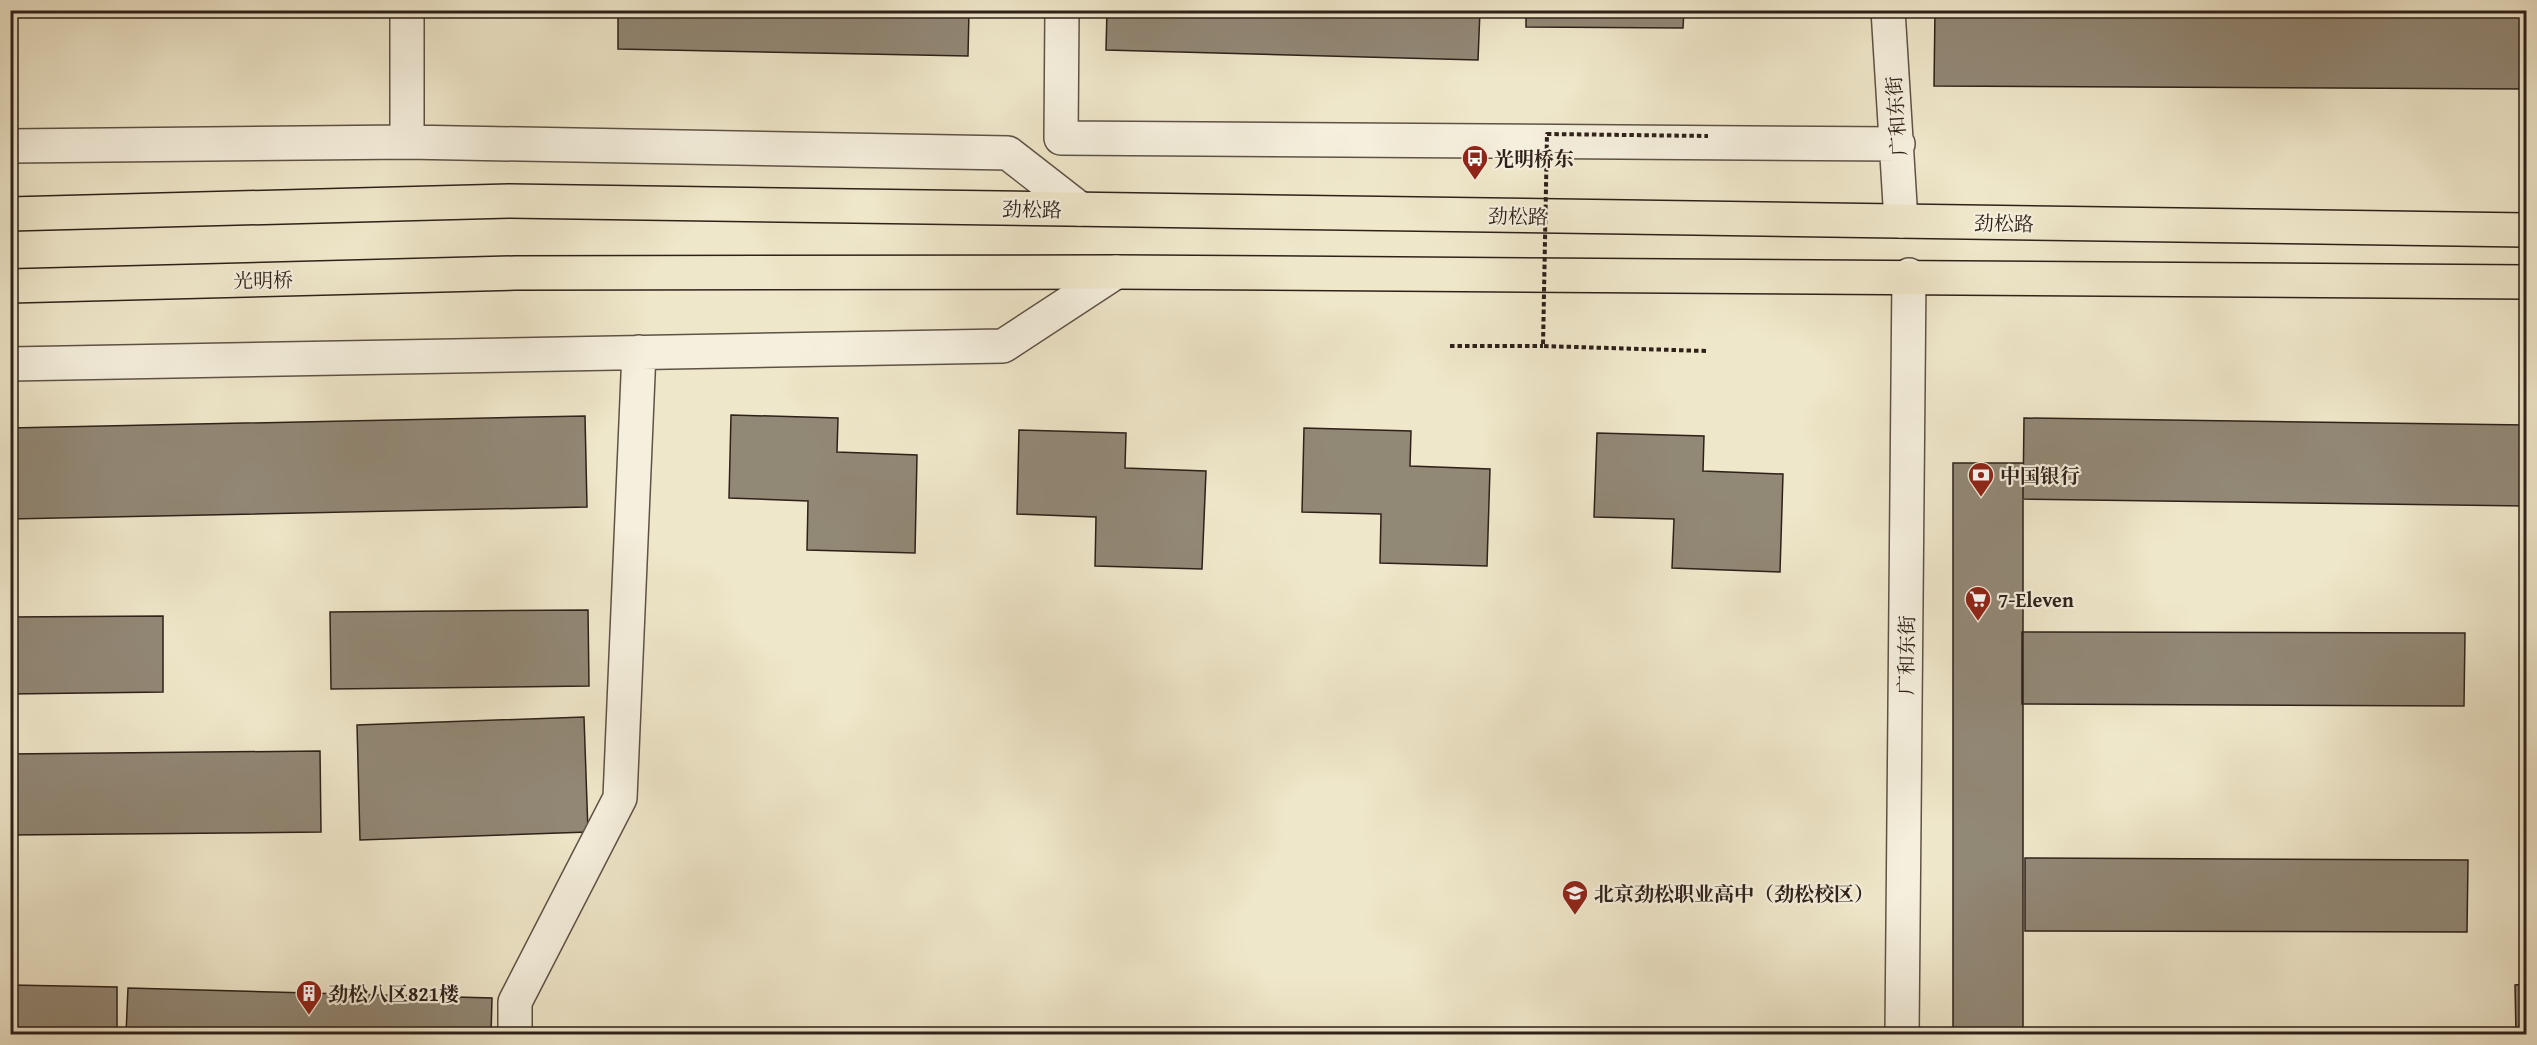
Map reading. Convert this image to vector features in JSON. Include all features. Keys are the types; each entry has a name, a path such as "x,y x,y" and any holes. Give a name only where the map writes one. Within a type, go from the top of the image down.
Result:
{"main road":[{"name":"劲松路","path":"10,214 509,201 2526,230"},
{"name":"光明桥","path":"10,286 515,273 1116,272"},
{"path":"1116,272 1910,275 2526,282"}],"street":[{"path":"407,10 407,142"},
{"path":"1062,10 1061,138 1898,144"},
{"name":"广和东街","path":"1888,10 1901,221"},
{"path":"10,146 407,142 1008,153 1080,209"},
{"path":"10,364 1003,346 1116,272"},
{"name":"广和东街","path":"1902,1035 1910,275"},
{"path":"515,1035 515,1002 621,798 639,352"}],"path":[{"path":"1544,346 1547,134 1708,136"},
{"path":"1450,346 1544,346 1706,351"}],"building":[{"path":"618,10 969,10 968,56 618,49"},
{"path":"1107,10 1480,10 1478,60 1106,50"},
{"path":"1526,10 1684,10 1683,28 1526,27"},
{"path":"1935,10 2526,10 2526,89 1934,86"},
{"path":"731,415 838,418 837,452 917,455 915,553 807,550 808,501 729,498"},
{"path":"585,416 587,507 10,519 10,428"},
{"path":"2024,418 2526,425 2526,506 2023,499"},
{"path":"1304,428 1411,431 1410,466 1490,469 1487,566 1380,563 1381,514 1302,512"},
{"path":"1019,430 1126,433 1125,468 1206,471 1202,569 1095,566 1096,517 1017,514"},
{"path":"1597,433 1704,436 1703,471 1783,474 1780,572 1672,568 1674,519 1594,517"},
{"path":"1953,463 2023,463 2023,1034 1953,1034"},
{"path":"588,610 589,686 331,689 330,612"},
{"path":"163,616 163,692 10,694 10,617"},
{"path":"2022,632 2465,633 2464,706 2022,704"},
{"path":"584,717 588,832 360,840 357,725"},
{"path":"320,751 321,832 10,835 10,754"},
{"path":"2025,858 2468,860 2467,932 2025,931"},
{"path":"2526,984 2526,1034 2516,1034 2515,985"},
{"path":"10,985 117,987 117,1034 10,1034"},
{"name":"劲松八区821楼","path":"128,988 492,998 491,1034 126,1034"}],"place":[{"name":"光明桥东","path":"1475,181"},
{"name":"中国银行","path":"1981,498"},
{"name":"7-Eleven","path":"1978,622"},
{"name":"北京劲松职业高中（劲松校区）","path":"1575,916"},
{"name":"劲松八区821楼","path":"309,1016"}]}
